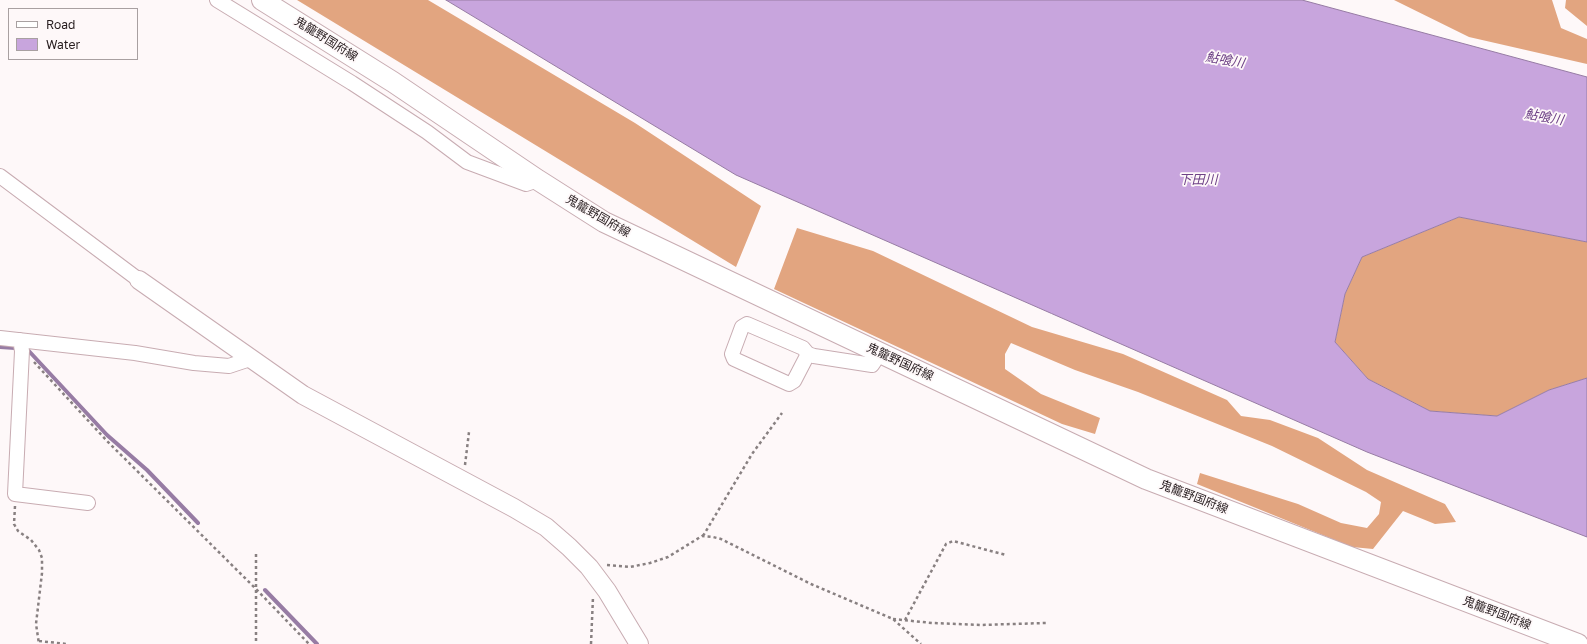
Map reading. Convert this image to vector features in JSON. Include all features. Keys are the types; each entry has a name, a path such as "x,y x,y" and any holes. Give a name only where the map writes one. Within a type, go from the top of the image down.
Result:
{"main road":[{"name":"鬼籠野国府線","path":"262,0 393,82 538,180 604,222 1146,479 1578,644"}],"street":[{"path":"217,0 352,82 427,132 467,162 526,184 538,180"},
{"path":"0,176 139,280 303,395 463,480 546,527 569,547 596,575 639,644"},
{"path":"808,354 794,381 789,384 734,359 732,354 742,328 747,324 803,348 808,354 872,365 880,353"},
{"path":"0,338 21,345 135,353 194,363 229,366 250,358"},
{"path":"21,345 15,494 88,503"}],"path":[{"path":"21,345 107,441 256,589 309,644"},
{"path":"591,644 591,605 596,575 603,564 630,567 650,563 668,557 702,536 752,454 782,413"},
{"path":"463,480 469,432"},
{"path":"15,494 14,524 18,531 31,540 39,550 42,558 42,573 36,624 39,642 67,644"},
{"path":"702,536 721,539 811,584 893,619 922,644"},
{"path":"905,620 946,544 953,541 1006,555"},
{"path":"256,554 256,644"},
{"path":"893,619 932,624 980,626 1046,623"}],"shaded area":[{"path":"297,0 428,0 635,123 761,206 736,267"},
{"path":"1394,0 1552,0 1561,28 1587,39 1587,64 1469,37"},
{"path":"1566,0 1587,0 1587,26 1565,8"},
{"path":"1459,217 1587,242 1587,378 1549,390 1497,416 1430,411 1368,379 1335,342 1345,294 1362,257"},
{"path":"797,228 873,251 1032,327 1123,354 1227,400 1241,416 1270,420 1318,438 1367,470 1445,504 1456,522 1435,524 1403,511 1373,549 1352,547 1197,484 1200,473 1298,504 1341,523 1367,528 1379,514 1381,502 1366,492 1272,446 1138,392 1075,370 1011,343 1005,354 1005,369 1041,394 1100,418 1095,434 1062,424 774,289"}],"water":[{"name":"下田川","path":"446,0 1302,0 1587,77 1587,242 1459,217 1362,257 1345,294 1335,342 1368,379 1430,411 1497,416 1549,390 1587,378 1587,537 1367,452 736,175"}],"waterway":[{"path":"0,347 15,348"},
{"path":"27,349 107,435 147,470 198,523"},
{"path":"265,590 317,644"}],"water label":[{"name":"鮎喰川","path":"1225,60"},
{"name":"鮎喰川","path":"1544,117"}]}
